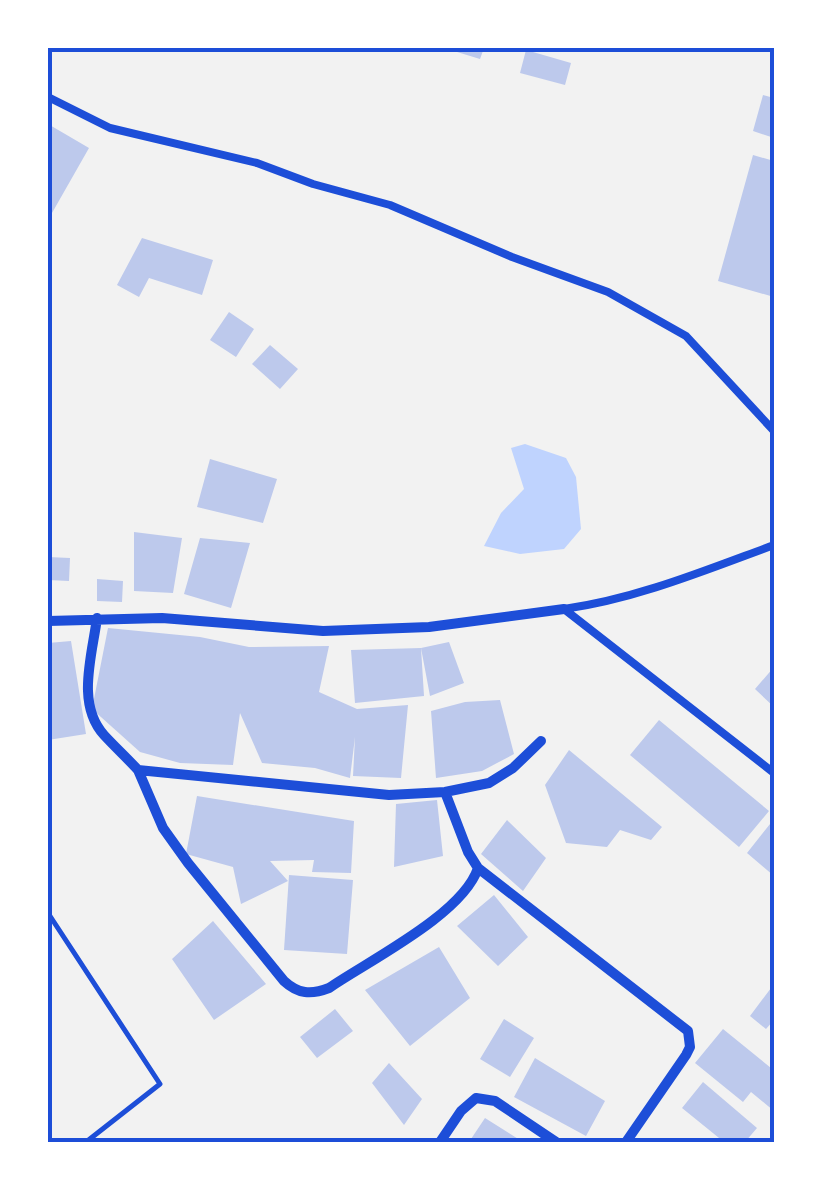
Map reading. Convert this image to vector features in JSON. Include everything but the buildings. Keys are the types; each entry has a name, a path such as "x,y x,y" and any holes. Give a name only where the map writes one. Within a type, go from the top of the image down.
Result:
{"street":[{"path":"48,620 162,618 323,632 430,627 564,609"},
{"path":"97,618 87,697 102,733 138,770 163,828 188,863 284,980 298,991 317,993 329,988 436,918 472,886 478,868"},
{"path":"138,770 389,795 445,792 489,783 541,741"},
{"path":"445,792 478,868 688,1031 690,1046 686,1056 626,1142"},
{"path":"440,1142 476,1098 496,1101 556,1142"}],"lane":[{"path":"48,97 110,128 257,163 313,184 390,205 512,257 608,292 686,336 774,431"},
{"path":"564,609 676,581 774,546"},
{"path":"564,609 774,773"}],"path":[{"path":"48,913 160,1084 86,1142"}],"water":[{"path":"525,444 566,458 576,477 581,529 564,549 520,554 484,546 501,513 524,489 511,448"}]}
